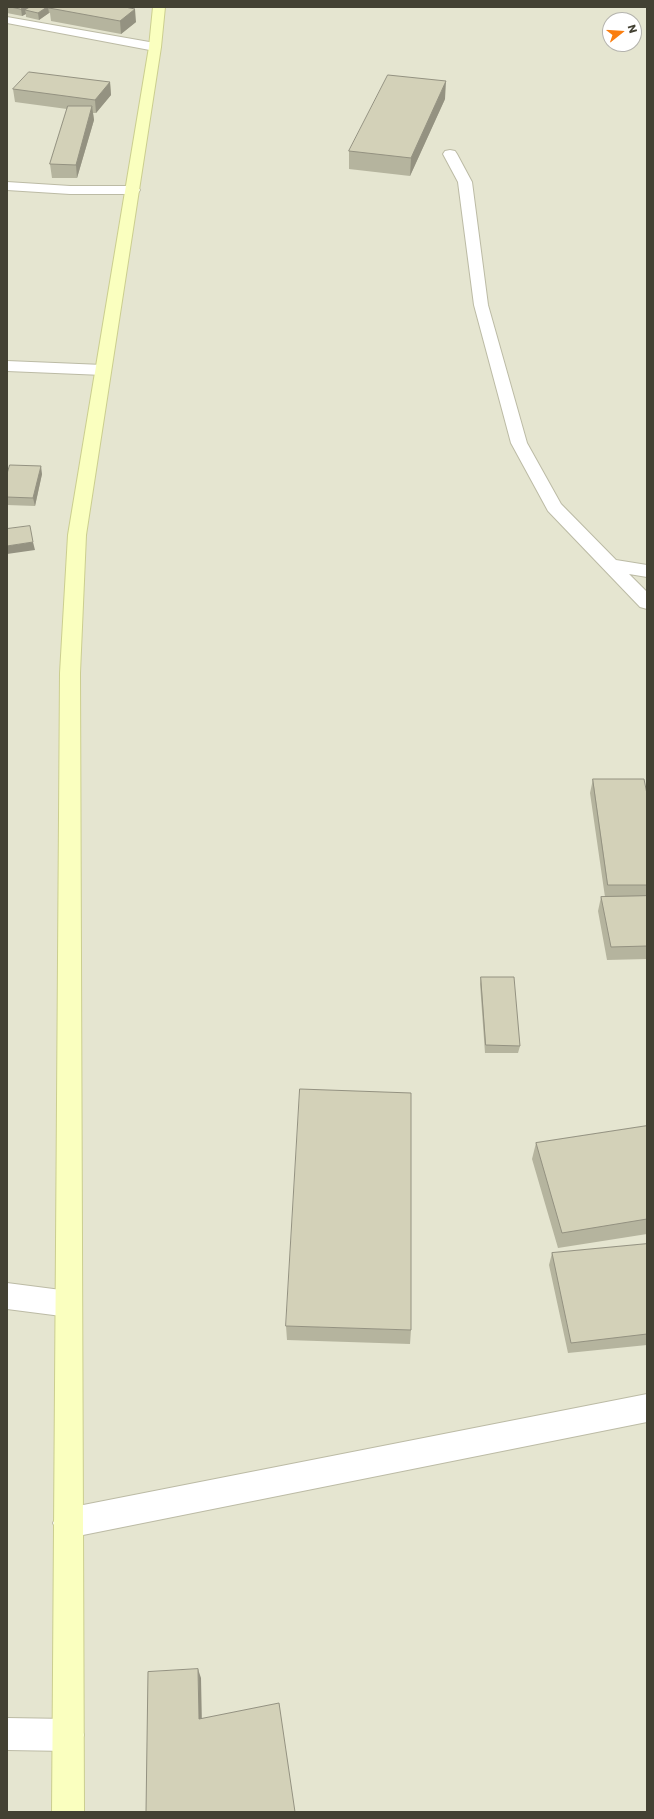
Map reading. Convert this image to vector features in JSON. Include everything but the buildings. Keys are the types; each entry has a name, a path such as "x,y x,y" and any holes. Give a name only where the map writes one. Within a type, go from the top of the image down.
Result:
{"main road":[{"path":"68,1812 70,673 77,535 156,47 159,7"}],"street":[{"path":"7,20 156,47"},
{"path":"450,154 465,182 481,305 519,443 554,507 647,602"},
{"path":"7,186 81,192 133,190"},
{"path":"7,366 103,370"},
{"path":"611,565 647,571"},
{"path":"7,1296 68,1304"},
{"path":"68,1523 647,1408"},
{"path":"7,1734 68,1735"}],"shaded area":[{"path":"7,7 647,7 647,1812 7,1812"}]}
